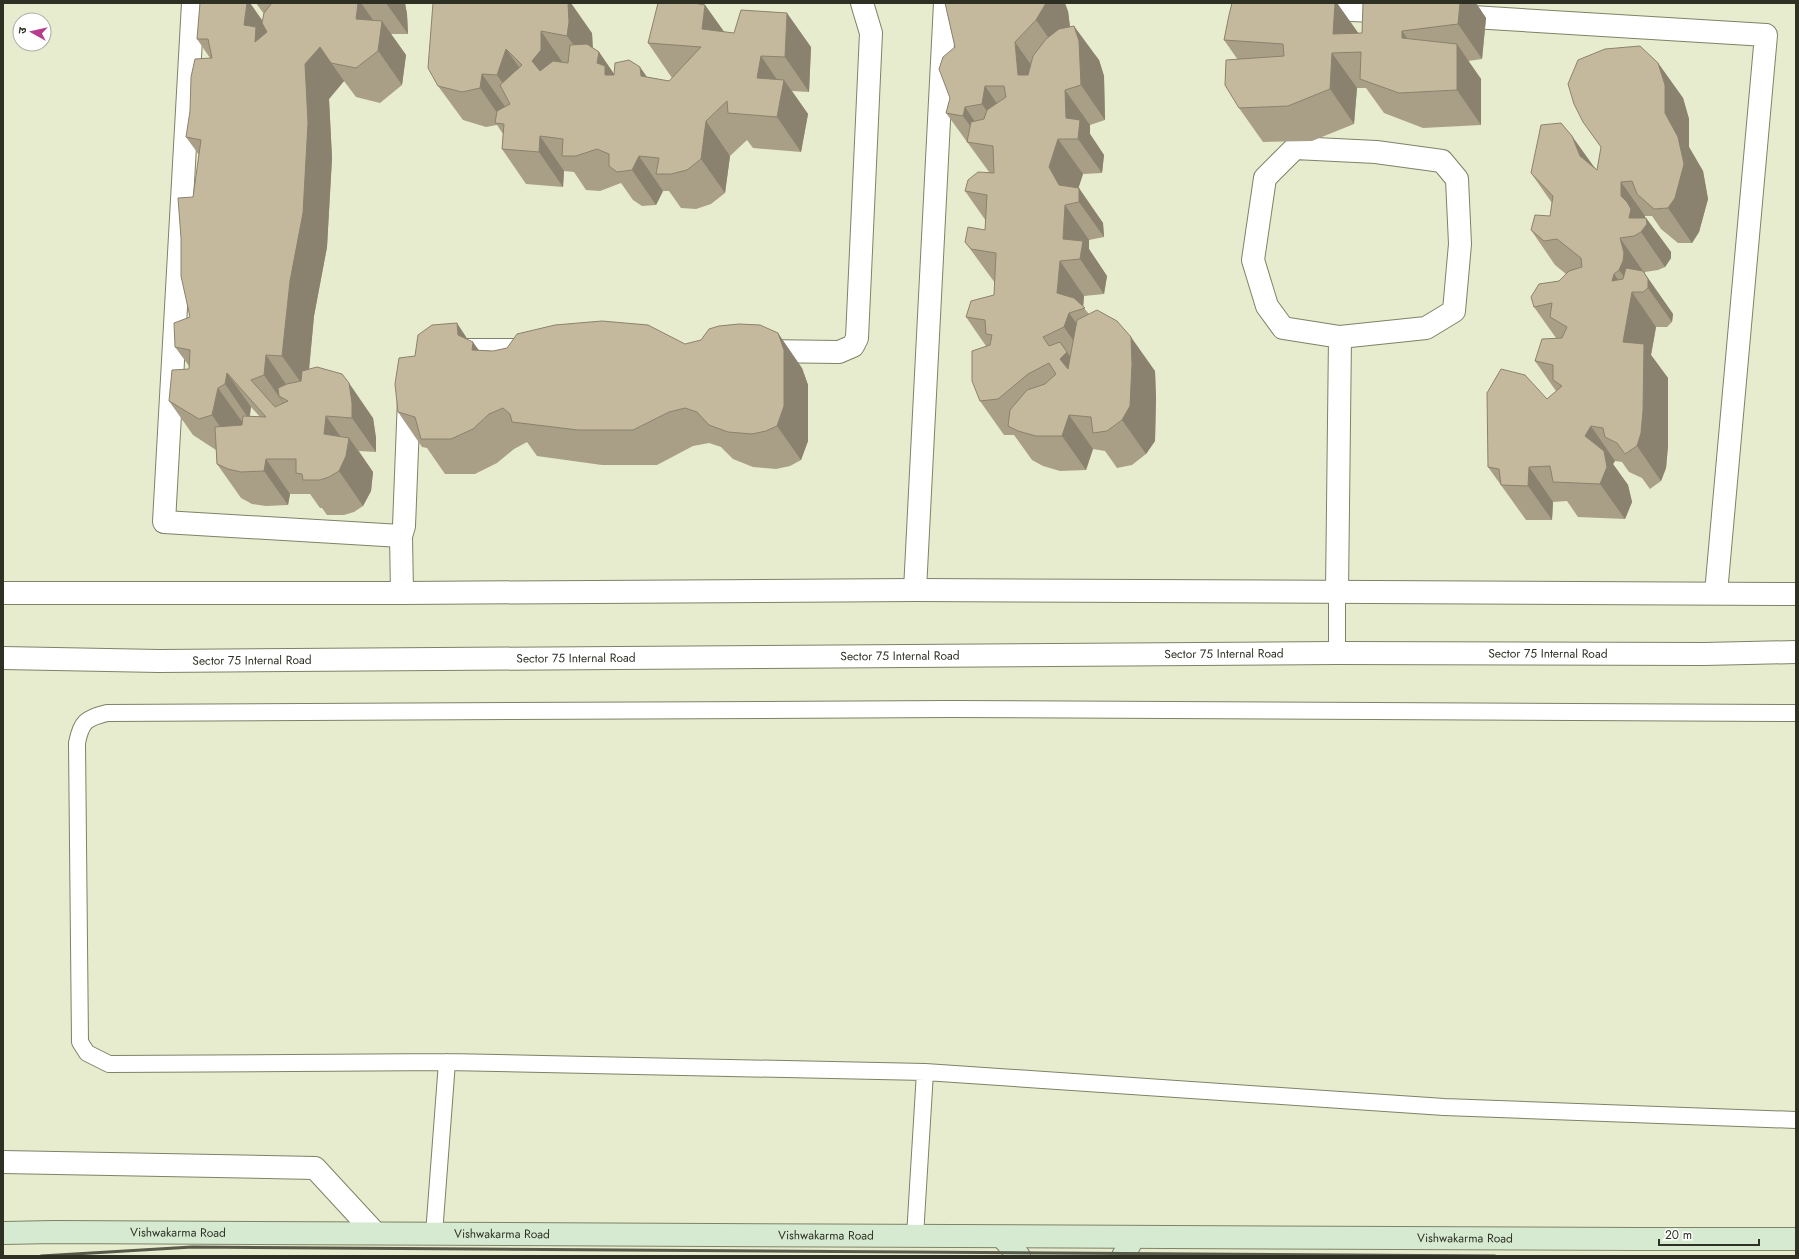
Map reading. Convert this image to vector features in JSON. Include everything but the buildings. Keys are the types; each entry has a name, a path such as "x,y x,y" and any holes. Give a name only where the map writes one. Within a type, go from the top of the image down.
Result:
{"main road":[{"name":"Vishwakarma Road","path":"3,1233 375,1233 1796,1239"},
{"path":"1002,1236 1019,1256"},
{"path":"1123,1256 1134,1237"}],"street":[{"path":"193,3 164,522 401,536"},
{"path":"744,351 839,352 853,346 857,338 871,33 862,3"},
{"path":"915,590 945,3"},
{"path":"1291,6 1410,13"},
{"path":"1433,15 1766,35 1716,593"},
{"path":"1295,148 1376,152 1442,161 1457,179 1460,244 1454,311 1426,328 1340,337 1283,328 1267,306 1253,260 1265,178 1295,148"},
{"path":"1337,592 1340,337"},
{"path":"427,360 433,356 465,350 545,350"},
{"path":"402,593 401,536 404,526 410,380"},
{"path":"3,593 402,593 915,590 1796,594"},
{"name":"Sector 75 Internal Road","path":"3,658 159,661 1337,653 1704,654 1796,652"},
{"path":"3,1162 315,1168 375,1233"}],"lane":[{"path":"1337,592 1337,653"},
{"path":"1796,712 941,709 115,713 91,717 80,728 77,743 80,1042 87,1053 108,1064 447,1062 925,1072 1444,1107 1796,1120"},
{"path":"434,1234 447,1062"},
{"path":"915,1236 925,1072"}],"railway":[{"path":"41,1256 192,1247 1495,1256"}]}
